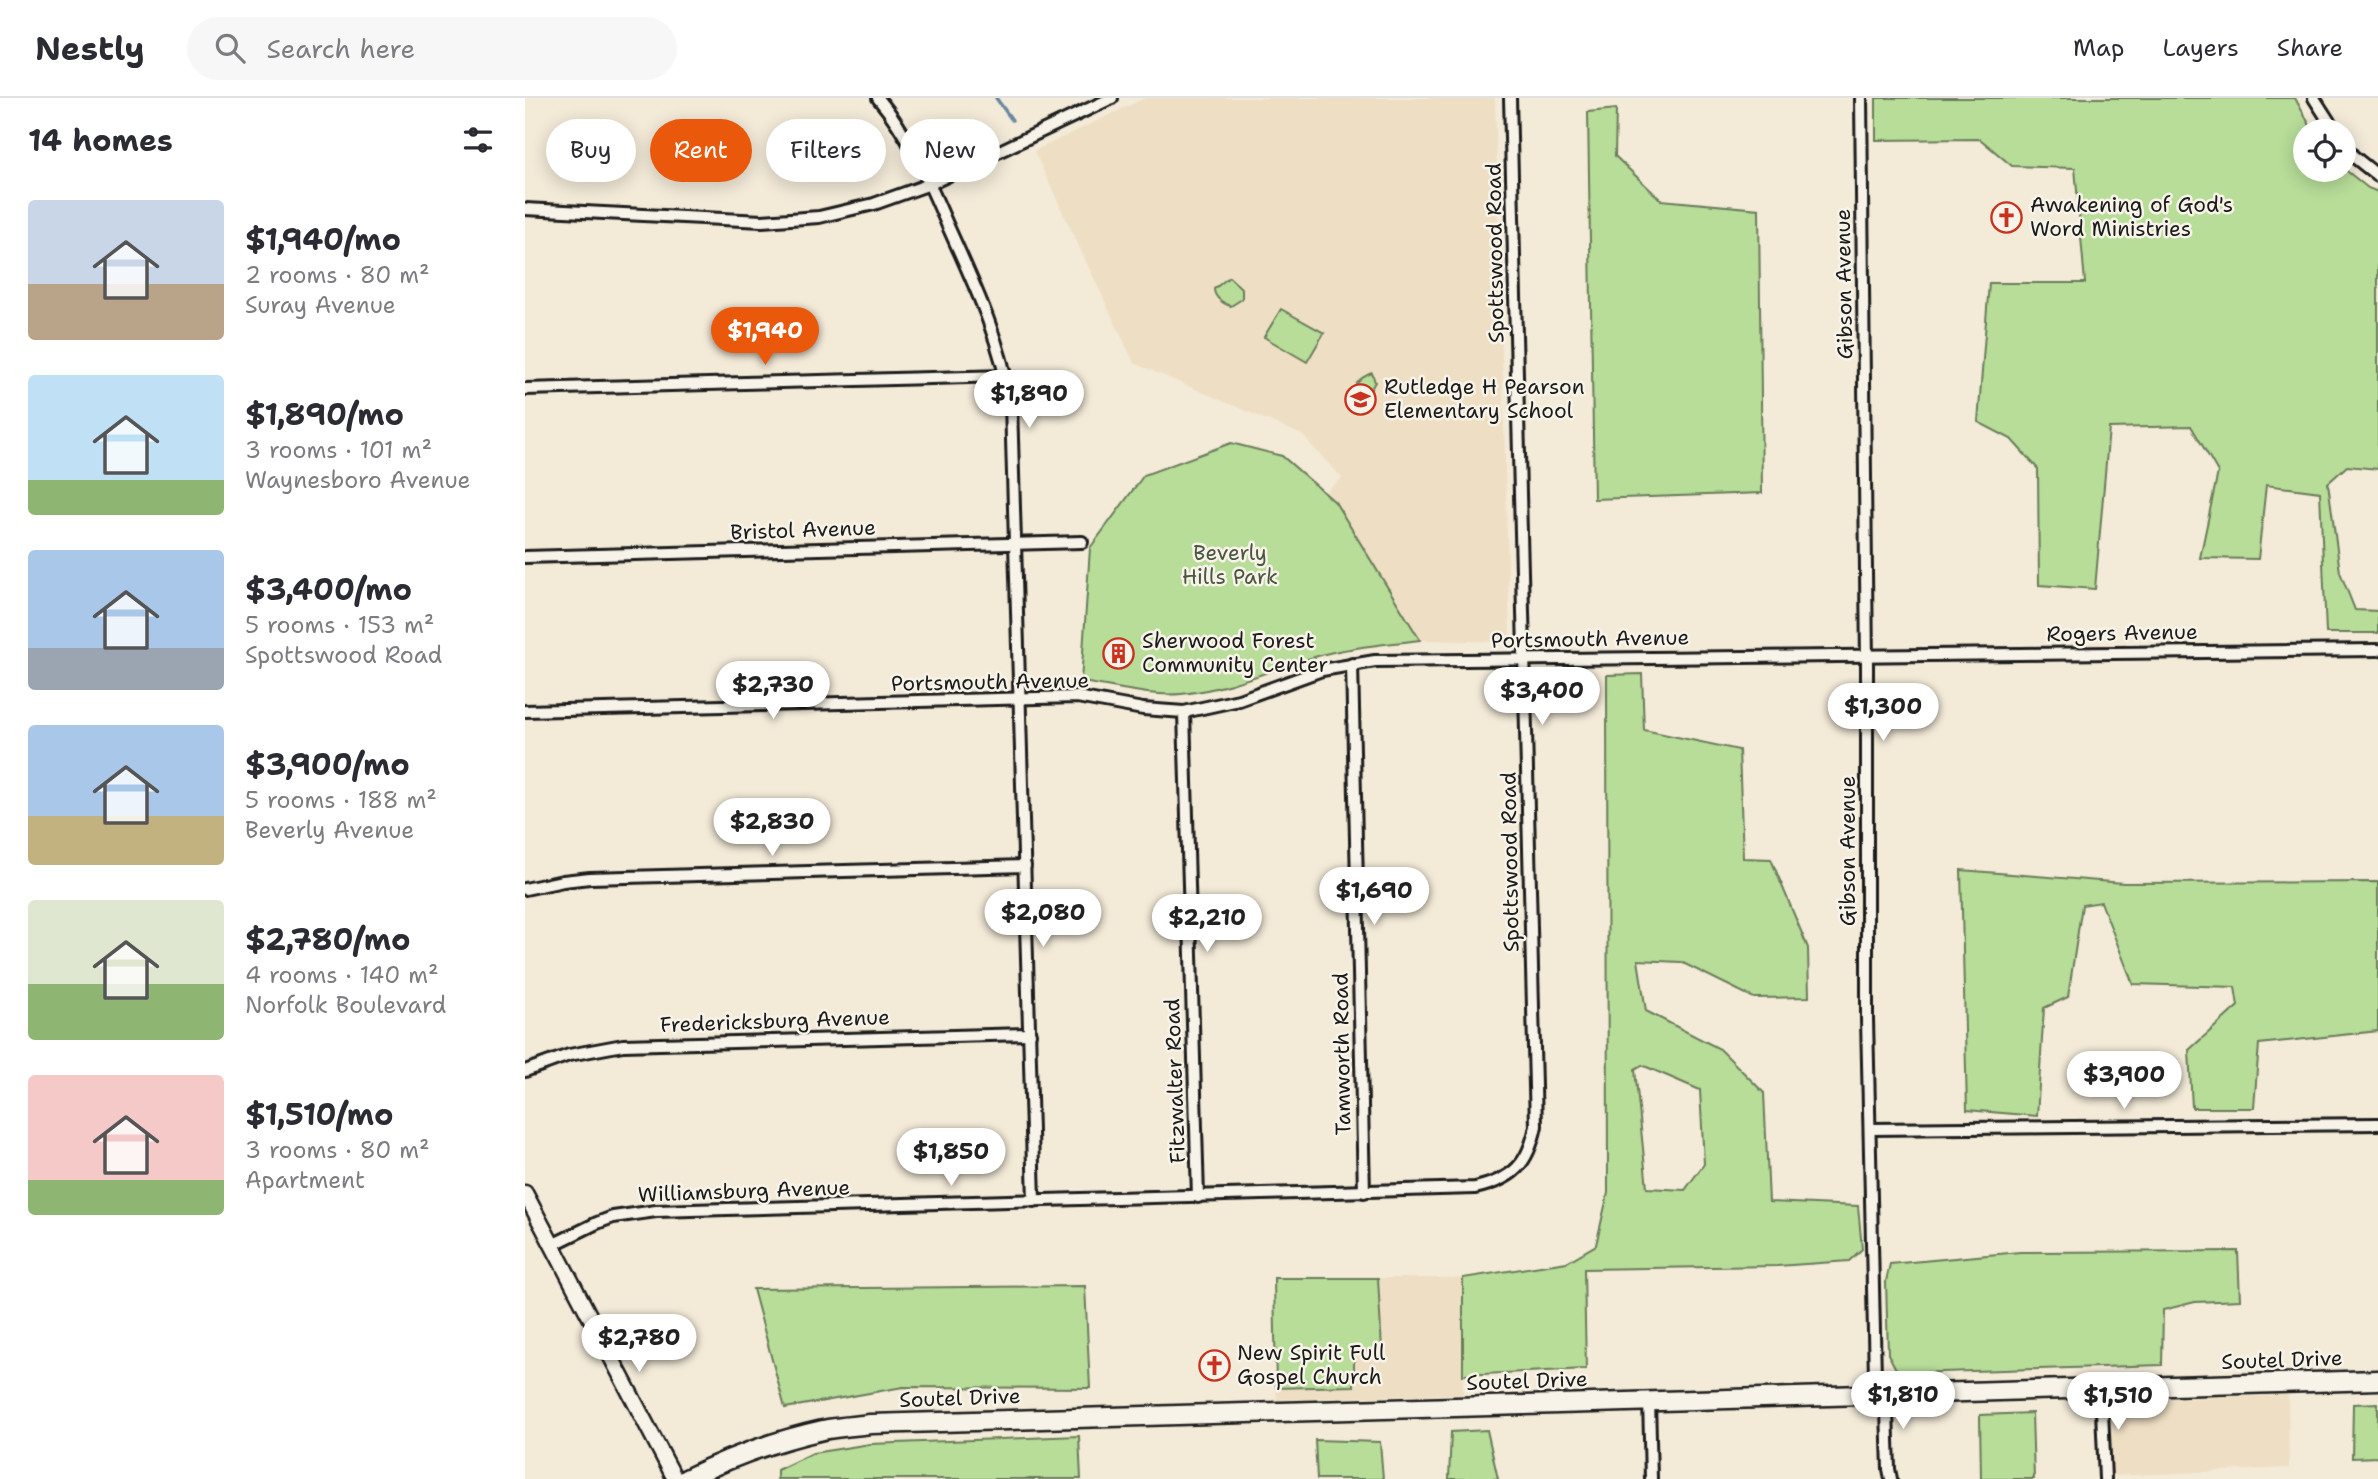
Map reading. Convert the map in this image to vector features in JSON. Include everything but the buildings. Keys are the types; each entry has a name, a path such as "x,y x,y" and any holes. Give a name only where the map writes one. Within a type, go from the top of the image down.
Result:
{"main road":[{"name":"Soutel Drive","path":"686,1479 720,1462 769,1444 825,1430 871,1423 2378,1380"}],"street":[{"path":"878,98 905,135 930,184 985,308 1006,376 1013,430 1034,1201"},
{"path":"525,209 762,221 818,217 862,208 930,184 1110,98"},
{"name":"Spottswood Road","path":"1364,1192 1475,1188 1491,1184 1515,1171 1525,1159 1536,1126 1510,98"},
{"name":"Gibson Avenue","path":"1861,98 1867,656 1867,1019 1875,1377 1887,1410 1891,1479"},
{"path":"2314,98 2327,119"},
{"path":"2356,158 2365,168 2378,176"},
{"path":"525,389 1006,376"},
{"name":"Bristol Avenue","path":"525,557 1082,542"},
{"name":"Rogers Avenue","path":"1867,656 2378,650"},
{"name":"Portsmouth Avenue","path":"525,711 1077,697 1143,709 1184,712 1239,700 1322,670 1375,661 1867,656"},
{"name":"Tamworth Road","path":"1352,664 1364,1192"},
{"name":"Fitzwalter Road","path":"1184,712 1198,1197"},
{"path":"525,889 590,878 1025,866"},
{"name":"Fredericksburg Avenue","path":"525,1071 569,1055 623,1045 1030,1034"},
{"path":"1870,1129 2378,1124"},
{"name":"Williamsburg Avenue","path":"552,1245 597,1223 646,1212 1364,1192"},
{"path":"525,1193 675,1479"},
{"path":"2101,1388 2105,1479"},
{"path":"1649,1400 1651,1479"}],"shaded area":[{"name":"Rutledge H Pearson Elementary School","path":"1145,98 1495,98 1510,642 1420,640 1335,502 1324,493 1342,478 1302,435 1134,363 1034,151"},
{"path":"1378,1278 1463,1278 1463,1394 1277,1400 1276,1388 1354,1386 1354,1352 1382,1350"},
{"path":"2288,1395 2289,1468 2111,1476 2109,1400"}],"green space":[{"path":"1876,98 2295,98 2306,119 2293,119 2293,182 2356,182 2356,178 2378,192 2378,469 2347,466 2328,483 2340,572 2355,610 2378,611 2378,633 2326,633 2320,492 2266,485 2258,559 2200,558 2218,472 2191,426 2109,428 2095,589 2039,585 2038,469 2011,439 1978,422 1989,283 2085,283 2075,168 2012,166 1980,139 1876,140"},
{"path":"1616,109 1615,156 1661,200 1759,209 1762,493 1594,499 1588,112"},
{"path":"1229,277 1242,289 1242,299 1231,306 1219,300 1214,289"},
{"path":"1281,309 1324,333 1307,362 1264,337"},
{"path":"1372,373 1375,382 1365,399 1356,402 1354,392 1357,384"},
{"name":"Beverly Hills Park","path":"1231,443 1282,456 1335,502 1420,640 1337,651 1236,683 1181,694 1144,693 1081,682 1090,548 1144,475"},
{"path":"1642,674 1644,730 1739,750 1743,858 1771,859 1808,948 1809,997 1754,998 1681,962 1638,960 1646,1011 1720,1049 1764,1093 1769,1202 1858,1206 1862,1249 1849,1261 1777,1266 1584,1269 1586,1369 1463,1375 1463,1278 1567,1262 1596,1245 1608,1193 1607,675","holes":["1642,1065 1700,1090 1704,1164 1685,1190 1647,1188 1635,1069"]},
{"path":"1961,870 2124,883 2378,882 2378,1031 2259,1044 2254,1108 2192,1108 2189,1050 2238,1006 2235,987 2133,984 2101,902 2082,905 2068,997 2044,1008 2037,1116 1967,1110"},
{"path":"2238,1251 2240,1300 2195,1302 2163,1310 2162,1365 1911,1373 1897,1371 1888,1354 1886,1281 1890,1264 2020,1252"},
{"path":"1274,1278 1378,1278 1382,1350 1354,1352 1354,1386 1276,1388"},
{"path":"1085,1286 1090,1388 903,1387 785,1408 753,1289"},
{"path":"2378,1403 2378,1457 2352,1458 2353,1404"},
{"path":"2032,1413 2034,1479 1981,1479 1980,1415"},
{"path":"1487,1430 1498,1479 1449,1479 1451,1432"},
{"path":"1079,1436 1081,1479 777,1479 777,1470 813,1453 870,1444"},
{"path":"1315,1440 1380,1442 1383,1479 1317,1479"}],"waterway":[{"path":"996,98 1012,120"}],"place":[{"name":"Awakening of God's Word Ministries","path":"2007,217"},
{"name":"Rutledge H Pearson Elementary School","path":"1361,399"},
{"name":"Sherwood Forest Community Center","path":"1119,653"},
{"name":"New Spirit Full Gospel Church","path":"1214,1365"}]}
